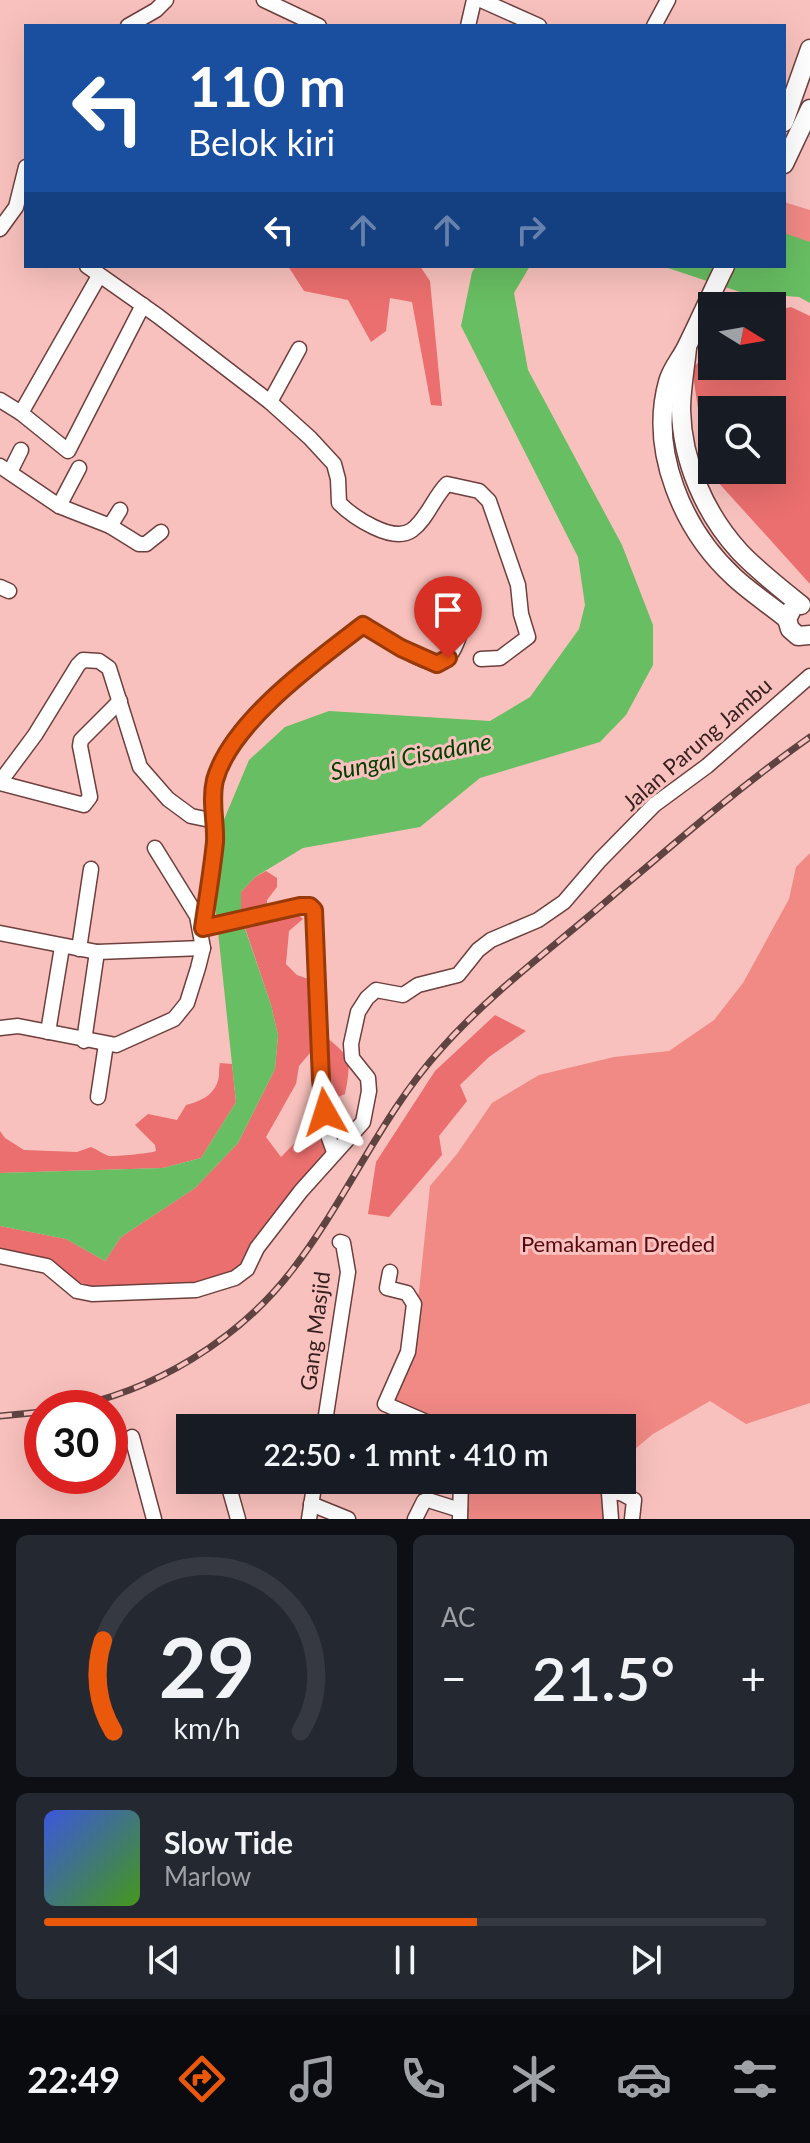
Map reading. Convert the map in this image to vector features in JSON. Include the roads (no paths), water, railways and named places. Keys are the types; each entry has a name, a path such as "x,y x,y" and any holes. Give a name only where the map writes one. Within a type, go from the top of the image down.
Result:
{"street":[{"path":"132,24 156,10 166,0"},
{"path":"264,0 315,24"},
{"path":"468,24 474,0"},
{"path":"481,0 527,24"},
{"path":"655,24 668,0"},
{"path":"786,116 810,49"},
{"path":"786,160 810,109"},
{"path":"0,229 21,211 24,185"},
{"path":"89,268 270,402 330,457 338,479 338,501 360,520 397,535 408,532 423,517 444,486 450,483 479,491 489,501 518,585 521,614 528,637 500,658 481,659"},
{"path":"724,268 687,348 674,366 665,397 663,415 669,468 690,523 703,543 734,577 787,619 793,633 810,636"},
{"path":"21,413 99,276"},
{"path":"0,400 68,451 143,305"},
{"path":"687,348 681,414 689,461 697,483 723,531 740,552 805,606"},
{"path":"270,402 299,349"},
{"path":"21,450 5,469 59,506 110,526 141,544 149,542 161,532"},
{"path":"59,506 79,468"},
{"path":"110,526 120,510"},
{"path":"787,619 792,610 805,606"},
{"path":"0,1028 18,1026 84,1041 122,1044 174,1019 187,1003 203,948 215,841 214,784 227,755 256,716 302,672 363,625 419,658 437,664 448,658 464,622"},
{"path":"120,701 81,740 90,797 84,805 0,783 83,660 99,661 109,668 120,701 140,767 168,799 191,816 215,821"},
{"name":"Jalan Parung Jambu","path":"334,1152 363,1122 367,1104 368,1078 352,1058 351,1044 353,1027 367,998 376,990 403,995 418,985 458,975 478,950 491,940 529,925 564,902 654,805 707,766 810,676"},
{"path":"155,848 206,928"},
{"path":"79,949 91,869"},
{"path":"0,1256 47,1266 77,1291 92,1294 210,1287 235,1278 247,1269 272,1227 334,1152 329,1138 321,1080 314,910 310,906 300,906 206,928"},
{"path":"0,933 97,952 203,948"},
{"path":"48,1032 62,947"},
{"path":"84,1041 97,952"},
{"path":"98,1097 106,1044"},
{"name":"Gang Masjid","path":"326,1414 348,1272 343,1243 340,1242"},
{"path":"390,1272 387,1288 407,1293 414,1304 408,1352 385,1404 408,1414"},
{"path":"132,1437 154,1519"},
{"path":"231,1494 238,1519"},
{"path":"415,1519 424,1501 428,1500 460,1514 461,1494"},
{"path":"609,1494 611,1519"},
{"path":"623,1494 634,1500 632,1519"},
{"path":"310,1512 348,1519"}],"water":[{"path":"786,234 810,242 810,303 799,297 786,296 786,292 740,292 668,268 786,268"},
{"name":"Sungai Cisadane","path":"475,268 529,268 514,293 528,370 622,545 653,625 653,665 626,715 600,742 480,778 420,827 303,848 255,877 241,892 241,917 278,1035 275,1069 238,1143 195,1188 121,1237 105,1261 66,1239 0,1226 0,1173 163,1168 201,1158 236,1102 215,903 223,822 249,760 285,727 329,711 490,721 530,697 579,629 585,605 578,557 461,326"}],"railway":[{"path":"128,1391 161,1376 221,1340 272,1294 312,1242 400,1101 441,1049 476,1013 697,824 810,737"},
{"path":"0,1416 24,1414"}],"park label":[{"name":"Pemakaman Dreded","path":"618,1244"}]}
